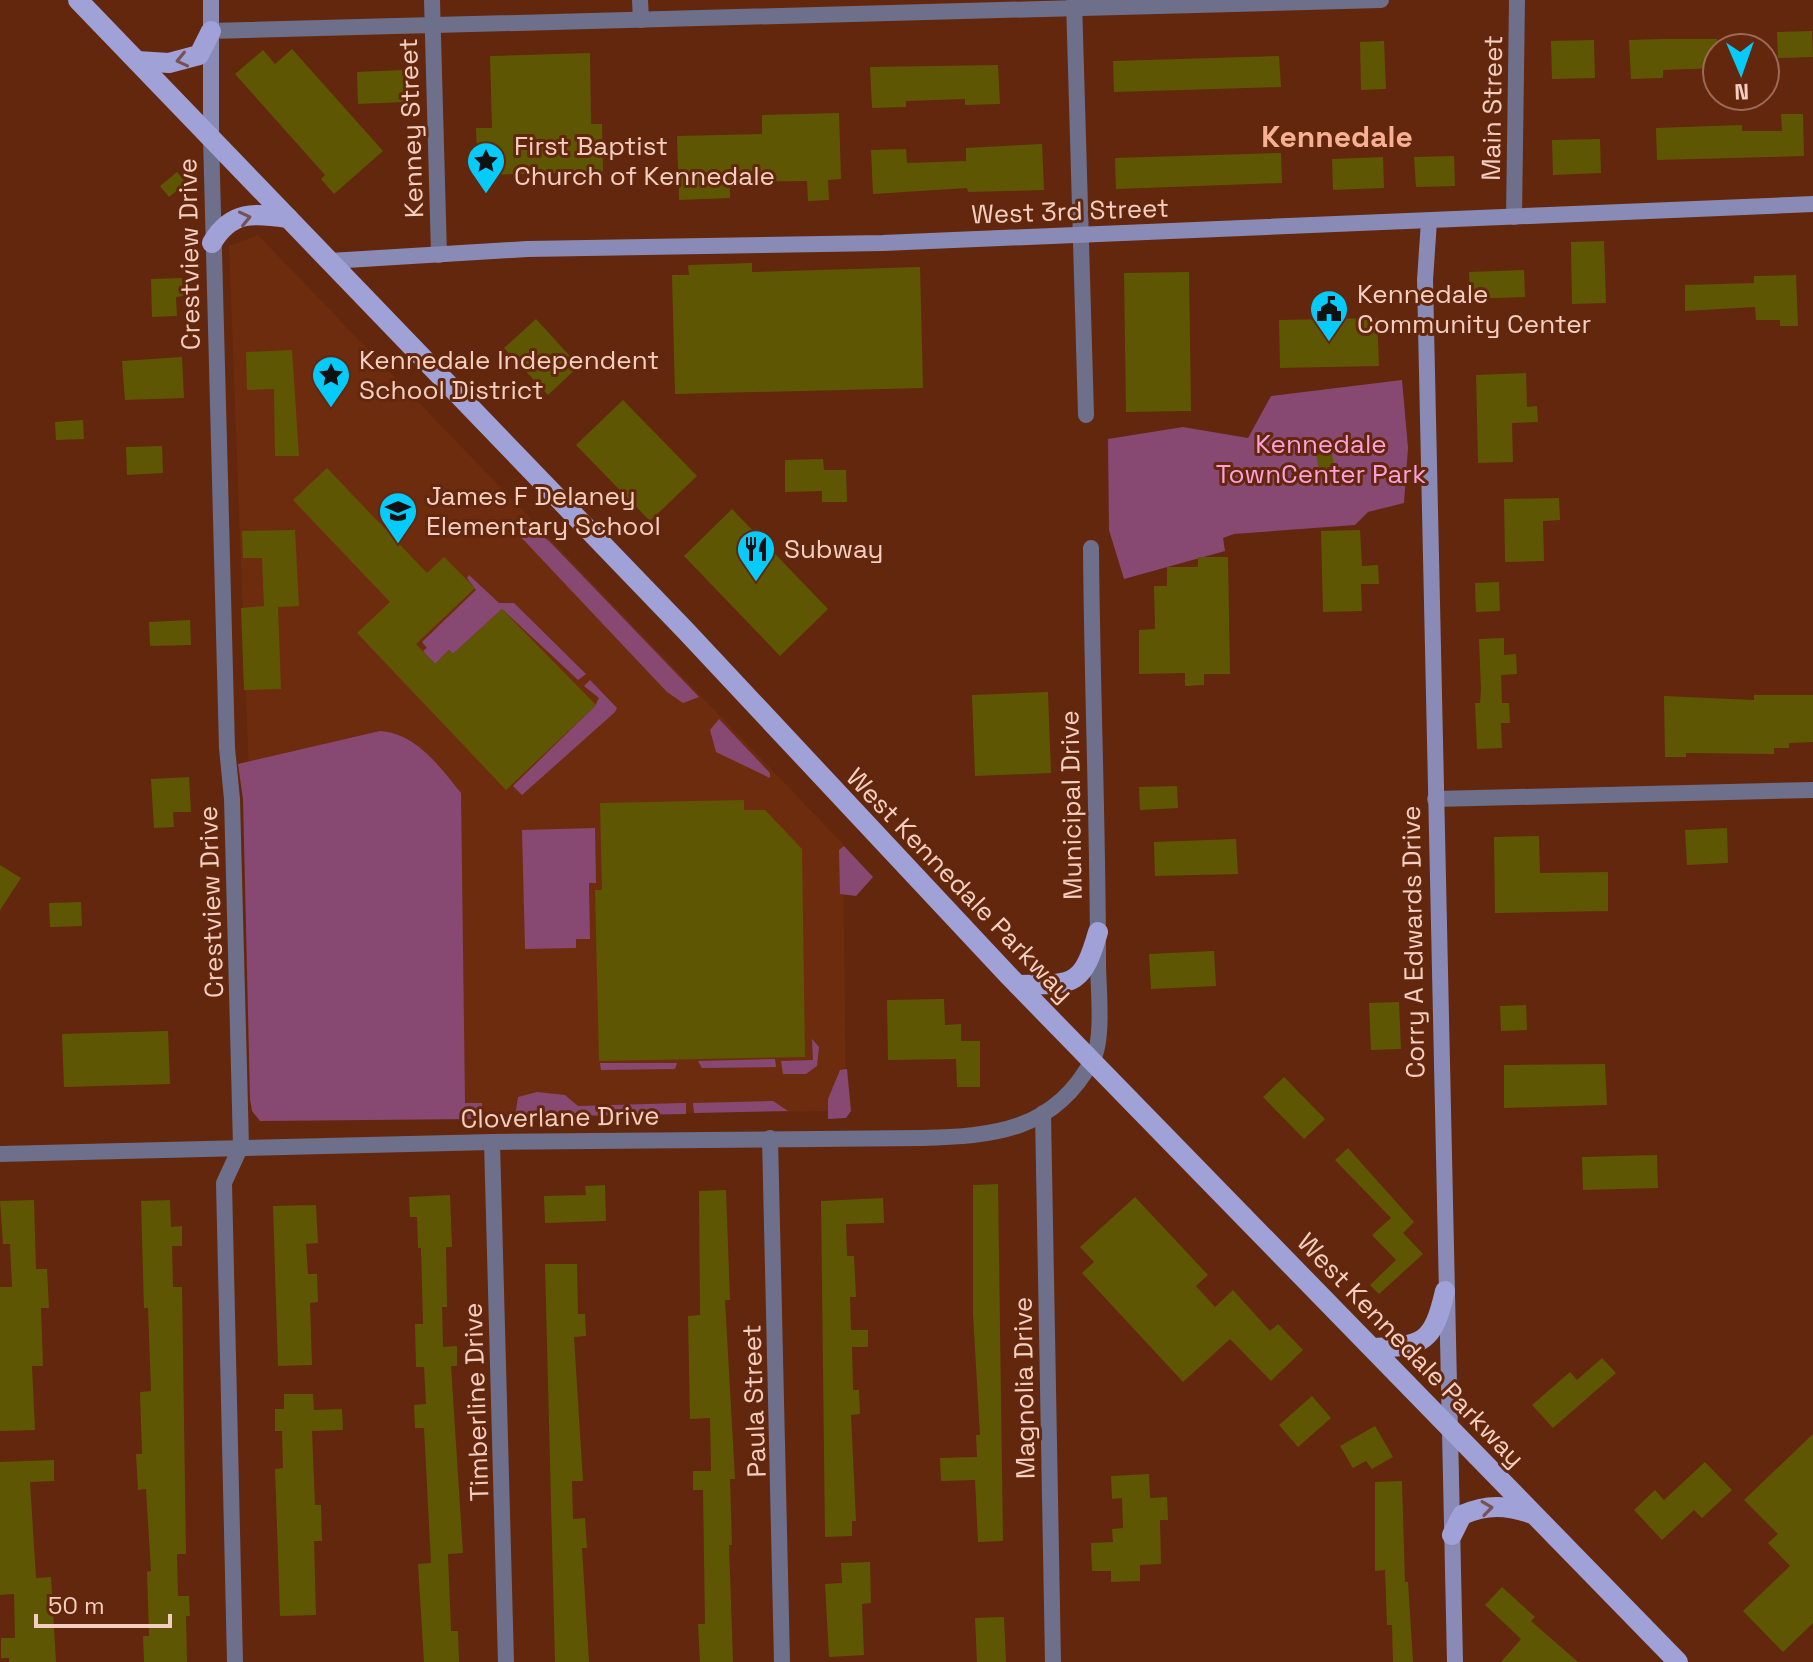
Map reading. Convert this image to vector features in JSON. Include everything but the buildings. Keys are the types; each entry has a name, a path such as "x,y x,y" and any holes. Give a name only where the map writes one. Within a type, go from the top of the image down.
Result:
{"main road":[{"name":"West Kennedale Parkway","path":"78,0 1018,985 1678,1662"},
{"path":"137,61 186,61 199,55 211,31"},
{"path":"212,243 222,225 237,218 262,214 288,218"},
{"path":"1018,985 1058,984 1074,980 1088,968 1098,932"},
{"path":"1373,1348 1412,1346 1428,1338 1439,1319 1445,1291"},
{"path":"1452,1535 1462,1515 1481,1507 1509,1506 1535,1514"}],"street":[{"path":"211,0 211,137"},
{"name":"Kenney Street","path":"432,0 439,255"},
{"path":"640,0 641,20"},
{"path":"211,31 641,20 854,8 1381,0"},
{"name":"Main Street","path":"1514,217 1517,0"},
{"path":"1074,4 1086,415"},
{"name":"Crestview Drive","path":"211,137 241,1146 224,1183 235,1662"},
{"name":"West 3rd Street","path":"330,261 1080,235 1813,204"},
{"name":"Corry A Edwards Drive","path":"1429,221 1425,270 1455,1662"},
{"name":"Municipal Drive","path":"1091,548 1098,932 1098,1034 1092,1060"},
{"path":"1435,799 1813,790"},
{"name":"Cloverlane Drive","path":"0,1154 241,1146 984,1136 1015,1129 1043,1113 1068,1092 1092,1060"},
{"name":"Magnolia Drive","path":"1043,1113 1053,1662"},
{"name":"Paula Street","path":"770,1138 782,1662"},
{"name":"Timberline Drive","path":"492,1142 506,1662"}],"shaded area":[{"name":"James F Delaney Elementary School","path":"258,235 843,844 846,1111 262,1118 229,246"}],"green space":[{"name":"Kennedale TownCenter Park","path":"1402,380 1408,448 1404,503 1368,512 1355,525 1234,534 1223,538 1225,551 1124,579 1109,530 1108,439 1183,427 1248,438 1271,396"},
{"path":"527,525 549,541 699,697 683,703 667,692 518,534"},
{"path":"469,575 499,603 514,603 586,674 578,680 502,609 453,654 449,650 435,664 423,651 427,648 422,642 476,590 467,578"},
{"path":"590,680 617,708 615,712 522,795 513,786 595,706 599,698 584,686"},
{"path":"719,719 770,773 770,778 716,752 710,730"},
{"path":"380,731 393,733 416,745 461,793 465,1103 482,1103 482,1111 476,1119 260,1121 252,1111 250,1099 243,799 238,764"},
{"path":"595,828 596,883 589,883 590,939 576,939 576,948 525,949 522,830"},
{"path":"844,846 873,877 856,896 840,894 839,850"},
{"path":"812,1039 819,1047 817,1066 806,1074 783,1074 781,1061 813,1060"},
{"path":"775,1059 776,1067 702,1068 698,1061"},
{"path":"600,1063 677,1063 675,1069 601,1070"},
{"path":"847,1069 851,1111 846,1118 828,1119 828,1099 840,1070"},
{"path":"537,1092 565,1095 578,1106 686,1103 686,1114 515,1117 518,1097"},
{"path":"773,1101 788,1111 694,1113 693,1103"}],"place":[{"name":"First Baptist Church of Kennedale","path":"486,195"},
{"name":"Kennedale Community Center","path":"1329,343"},
{"name":"Kennedale Independent School District","path":"331,409"},
{"name":"James F Delaney Elementary School","path":"398,545"},
{"name":"Subway","path":"756,583"}],"district":[{"name":"Kennedale","path":"1337,136"}]}
